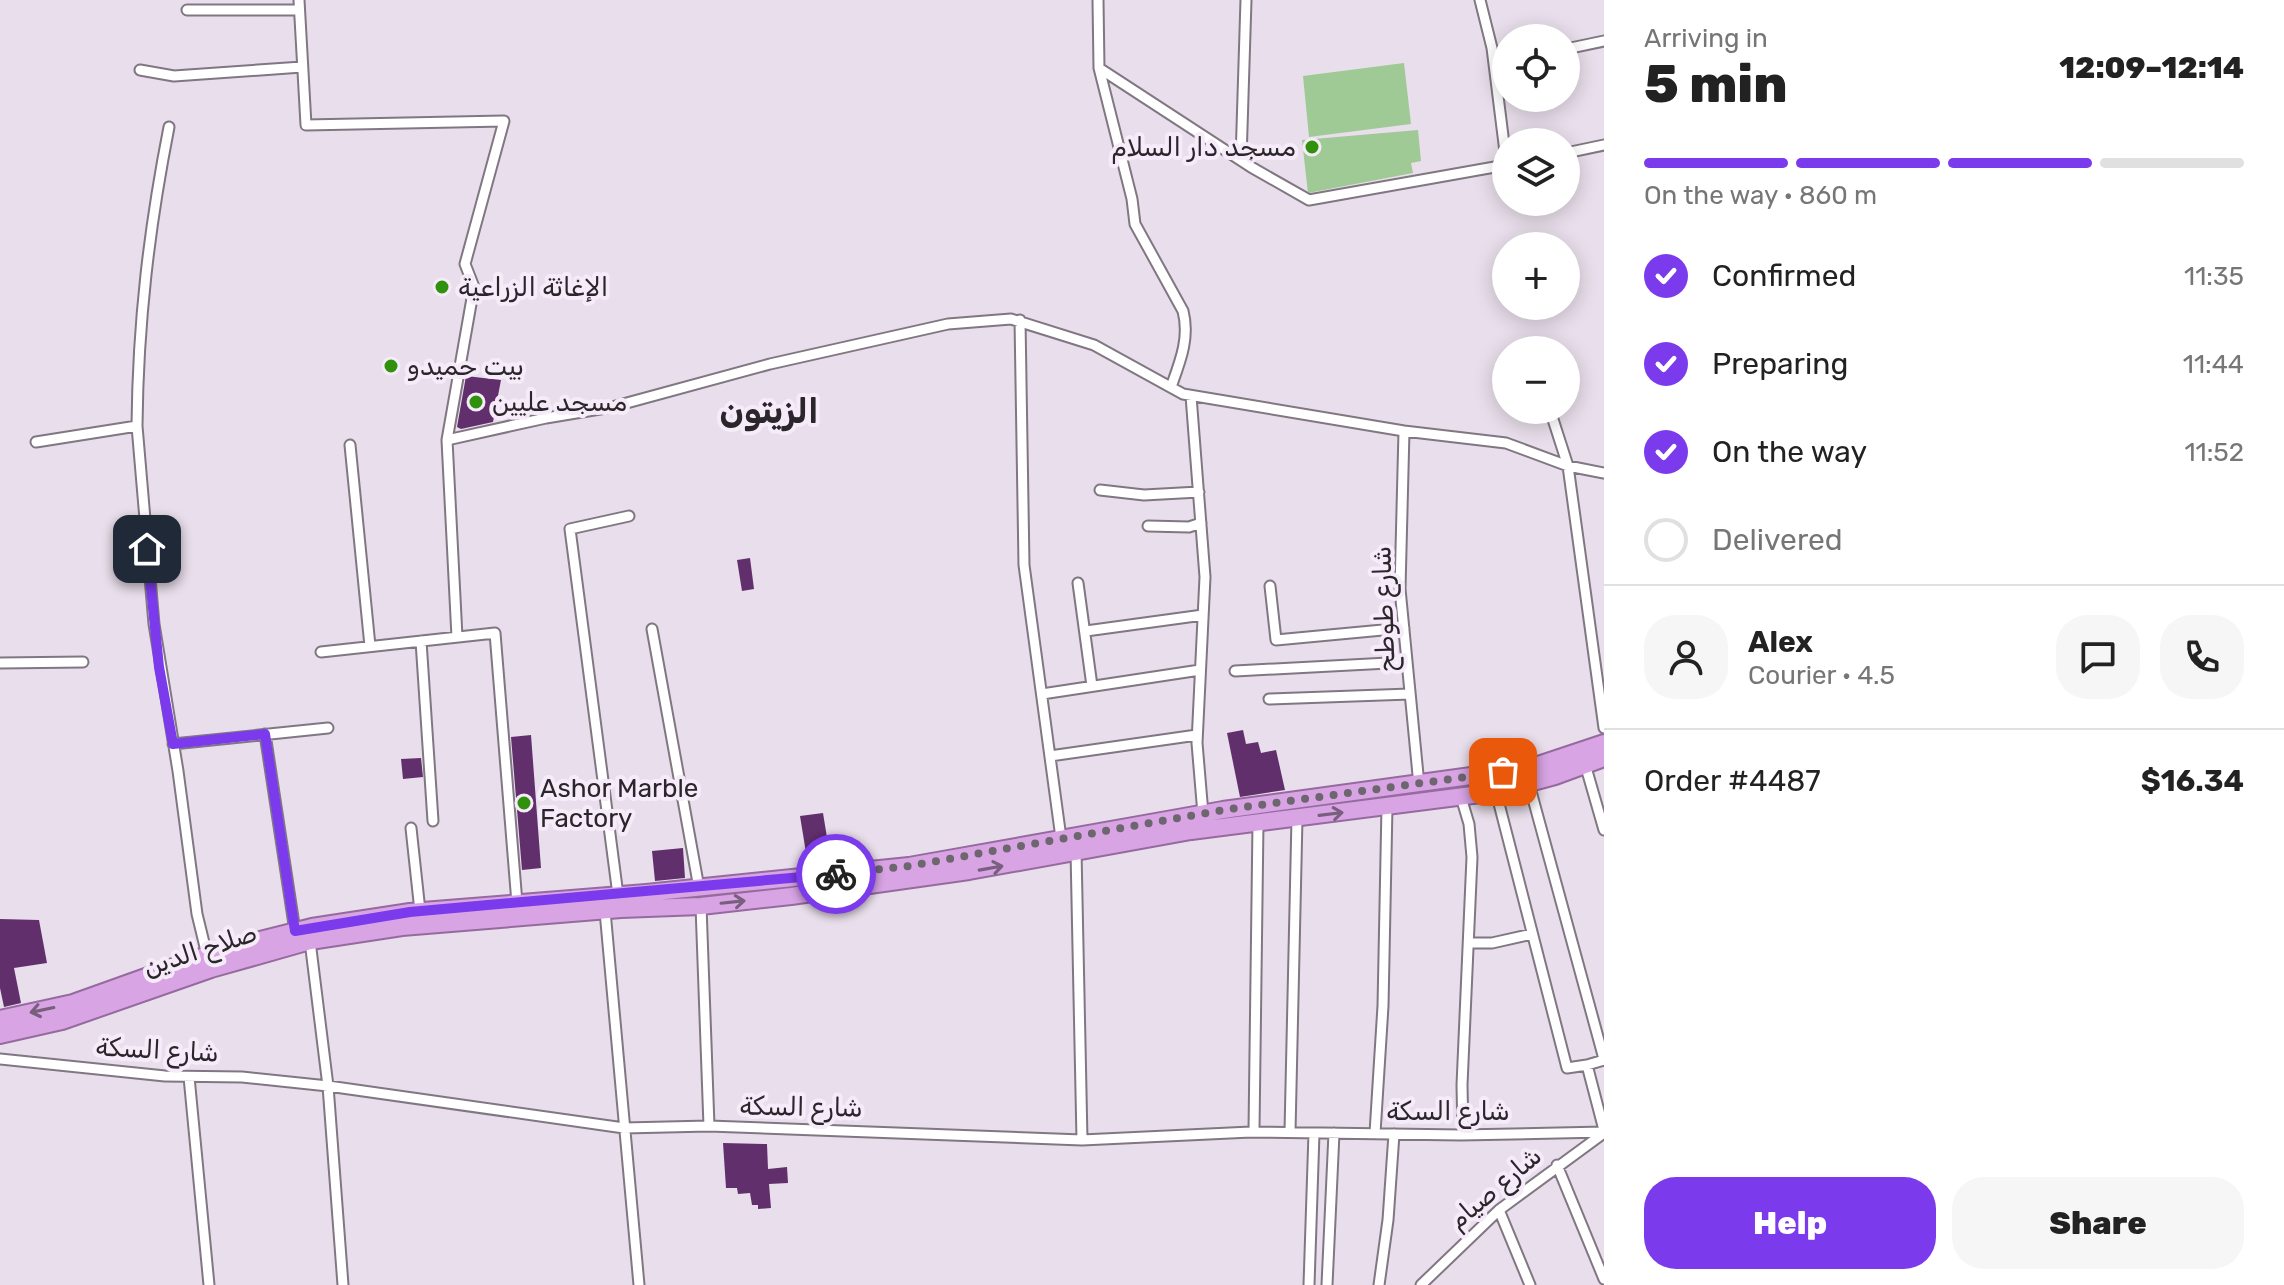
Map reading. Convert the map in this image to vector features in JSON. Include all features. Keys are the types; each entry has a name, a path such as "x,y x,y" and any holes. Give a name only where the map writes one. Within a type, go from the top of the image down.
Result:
{"highway":[{"name":"صلاح الدين","path":"0,1019 73,1003 207,955 295,931 420,911 699,888 909,866 1203,814 1529,768 1604,743"},
{"name":"صلاح الدين","path":"0,1035 62,1021 211,969 310,941 402,927 701,906 919,879 1114,843 1496,792 1604,758"}],"street":[{"path":"1098,0 1099,68 1132,199 1135,224 1183,311 1186,323 1180,362 1171,387"},
{"path":"1241,160 1246,0"},
{"path":"1480,0 1492,55"},
{"path":"187,10 299,5 306,125 504,121 465,264 474,287 447,440 457,637"},
{"path":"1580,46 1604,41"},
{"path":"140,70 174,76 302,67"},
{"path":"1099,68 1309,200 1492,166"},
{"path":"169,127 154,201 140,306 137,426 154,624 197,914 207,955"},
{"path":"1580,150 1604,145"},
{"path":"447,440 612,407 770,364 948,324 1020,320 1094,345 1191,396 1404,431 1506,443 1568,466 1604,473"},
{"path":"1020,320 1024,565 1061,838"},
{"path":"1191,396 1205,577 1197,735 1203,814"},
{"path":"1554,424 1568,466 1604,728"},
{"path":"36,442 137,426"},
{"name":"شارع طوطح","path":"1404,431 1400,589 1419,785"},
{"path":"350,445 370,646"},
{"path":"1100,490 1144,495 1199,492"},
{"path":"618,895 570,529 629,516"},
{"path":"1148,526 1189,527 1201,523"},
{"path":"1078,583 1092,686"},
{"path":"1270,586 1276,640 1404,628"},
{"path":"1086,631 1203,615"},
{"path":"652,629 699,888"},
{"path":"321,652 495,633 517,903"},
{"path":"421,641 433,821"},
{"path":"0,663 83,662"},
{"path":"1235,671 1407,662"},
{"path":"1042,694 1200,670"},
{"path":"1269,699 1410,694"},
{"path":"173,744 328,728"},
{"path":"265,734 295,931"},
{"path":"1050,756 1197,735"},
{"path":"1585,764 1604,830"},
{"path":"1496,792 1567,1068 1587,1065 1604,1060 1529,784"},
{"path":"1461,797 1472,842 1462,1085 1463,1135"},
{"path":"1375,1133 1383,1006 1387,806"},
{"path":"1290,1132 1297,818"},
{"path":"1251,1132 1254,1130 1258,823"},
{"path":"411,828 420,911"},
{"path":"1076,851 1082,1140"},
{"path":"701,906 709,1126"},
{"path":"605,911 639,1285"},
{"path":"1469,943 1492,943 1532,934"},
{"path":"310,941 328,1086 343,1285"},
{"name":"شارع السكة","path":"0,1059 189,1077 242,1077 328,1086 624,1128 709,1126 1082,1140 1251,1132 1463,1135 1604,1132"},
{"path":"1587,1065 1604,1132"},
{"path":"189,1077 209,1285"},
{"name":"شارع صيام","path":"1421,1285 1499,1210 1604,1132"},
{"path":"1309,1285 1314,1133"},
{"path":"1327,1285 1334,1133"},
{"path":"1379,1285 1388,1220 1394,1134"},
{"path":"1557,1165 1604,1279"},
{"path":"1499,1210 1530,1285"}],"green space":[{"path":"1404,63 1411,124 1309,137 1303,76"},
{"path":"1418,130 1421,161 1411,163 1413,173 1308,193 1302,140"}],"building":[{"name":"مسجد عليين","path":"466,376 501,380 493,422 461,429 457,427"},
{"path":"750,558 754,589 742,591 737,560"},
{"path":"1243,730 1246,744 1258,742 1261,753 1276,750 1285,790 1240,797 1227,733"},
{"name":"Ashor Marble Factory","path":"531,735 541,868 522,870 511,737"},
{"path":"421,758 423,777 403,779 401,759"},
{"path":"823,813 831,862 808,865 800,816"},
{"path":"683,848 685,878 655,881 652,851"},
{"path":"0,919 39,920 47,963 14,968 21,1003 4,1007 0,988"},
{"path":"723,1143 767,1144 768,1169 787,1167 788,1183 769,1184 771,1208 758,1209 758,1205 752,1205 750,1193 738,1194 737,1188 726,1188"}],"way so far":[{"path":"836,874 909,866 1223,810 1503,772"}],"place":[{"name":"مسجد دار السلام","path":"1312,147"},
{"name":"الإغاثة الزراعية","path":"442,287"},
{"name":"بيت حميدو","path":"391,366"},
{"name":"مسجد عليين","path":"476,402"},
{"name":"Ashor Marble Factory","path":"524,803"}],"district":[{"name":"الزيتون","path":"769,411"}],"route":[{"path":"147,549 159,667 173,744 265,734 295,931 410,912 836,874"}]}
